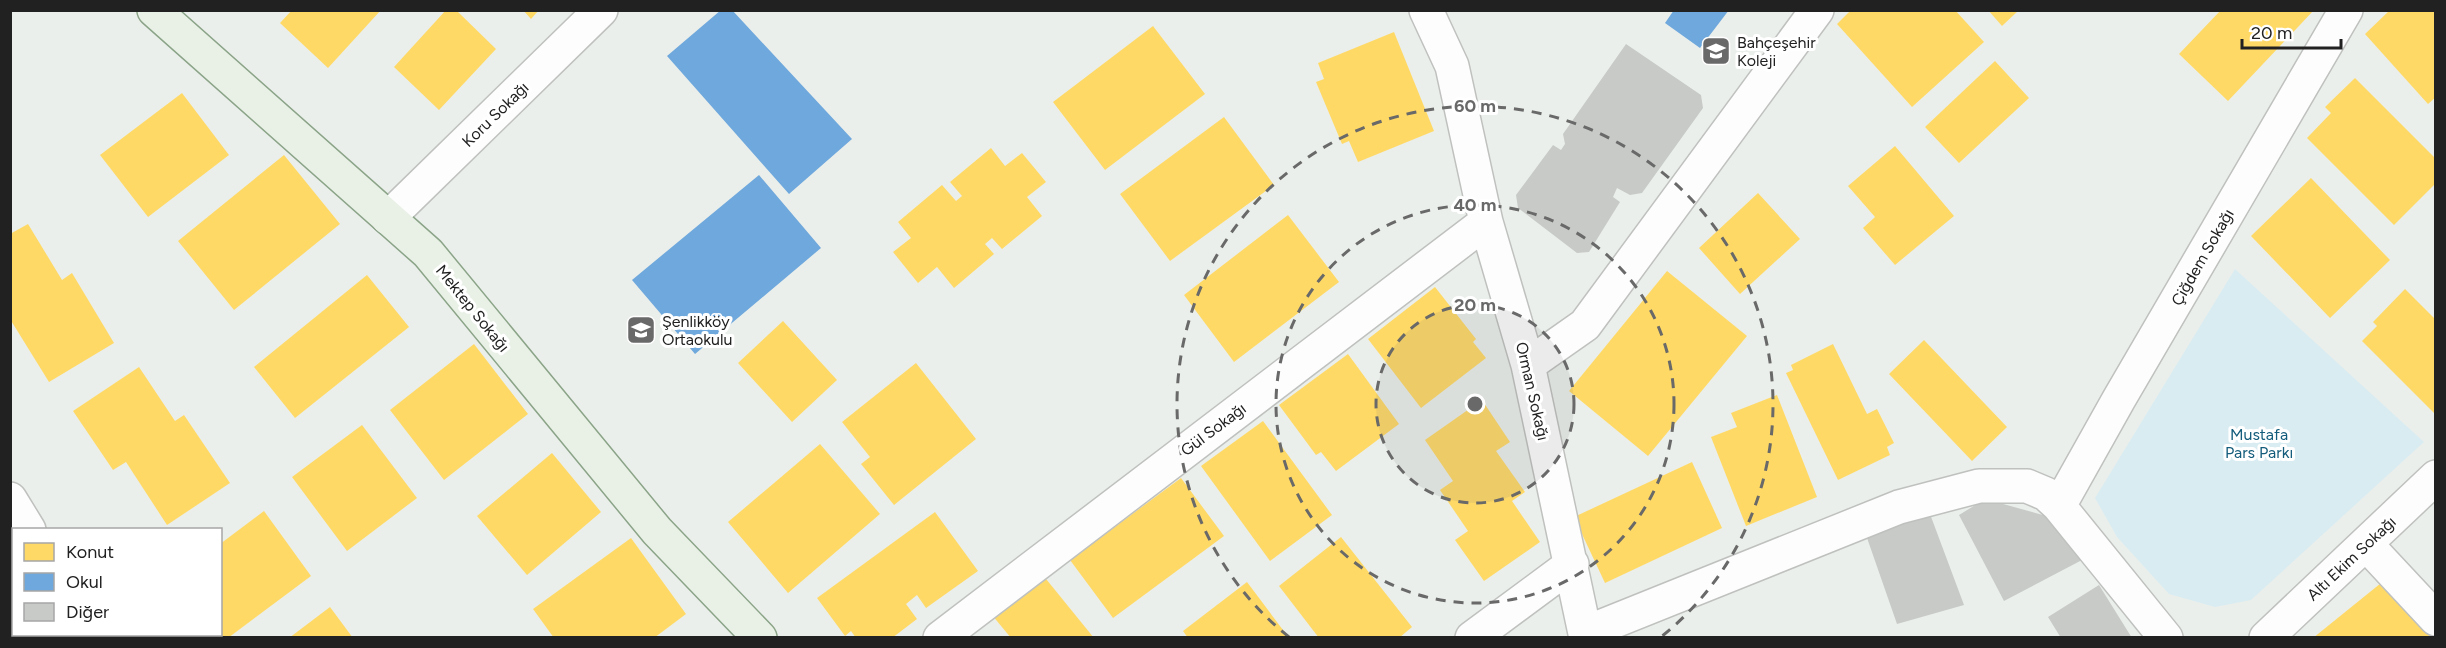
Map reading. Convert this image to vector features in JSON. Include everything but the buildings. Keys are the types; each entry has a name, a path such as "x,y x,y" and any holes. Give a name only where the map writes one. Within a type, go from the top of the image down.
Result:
{"main road":[{"name":"Mektep Sokağı","path":"154,10 428,253 657,531 760,638"}],"street":[{"name":"Koru Sokağı","path":"388,218 601,10"},
{"name":"Orman Sokağı","path":"1426,10 1452,66 1486,222 1528,365 1586,635"},
{"path":"1528,365 1585,325 1816,10"},
{"name":"Çiğdem Sokağı","path":"2060,506 2119,399 2346,10"},
{"name":"Gül Sokağı","path":"940,638 1486,222"},
{"name":"Altı Ekim Sokağı","path":"2266,638 2436,477"},
{"path":"1586,635 1899,507 1978,486 2027,486 2046,494 2060,506 2166,638"},
{"path":"10,500 28,528"},
{"path":"2366,544 2436,619"},
{"path":"1472,638 1572,564"}],"green space":[{"name":"Mustafa Pars Parkı","path":"2235,269 2424,442 2251,600 2215,607 2169,594 2117,537 2095,498"}],"place":[{"name":"Bahçeşehir Koleji","path":"1716,51"},
{"name":"Şenlikköy Ortaokulu","path":"641,330"}]}
